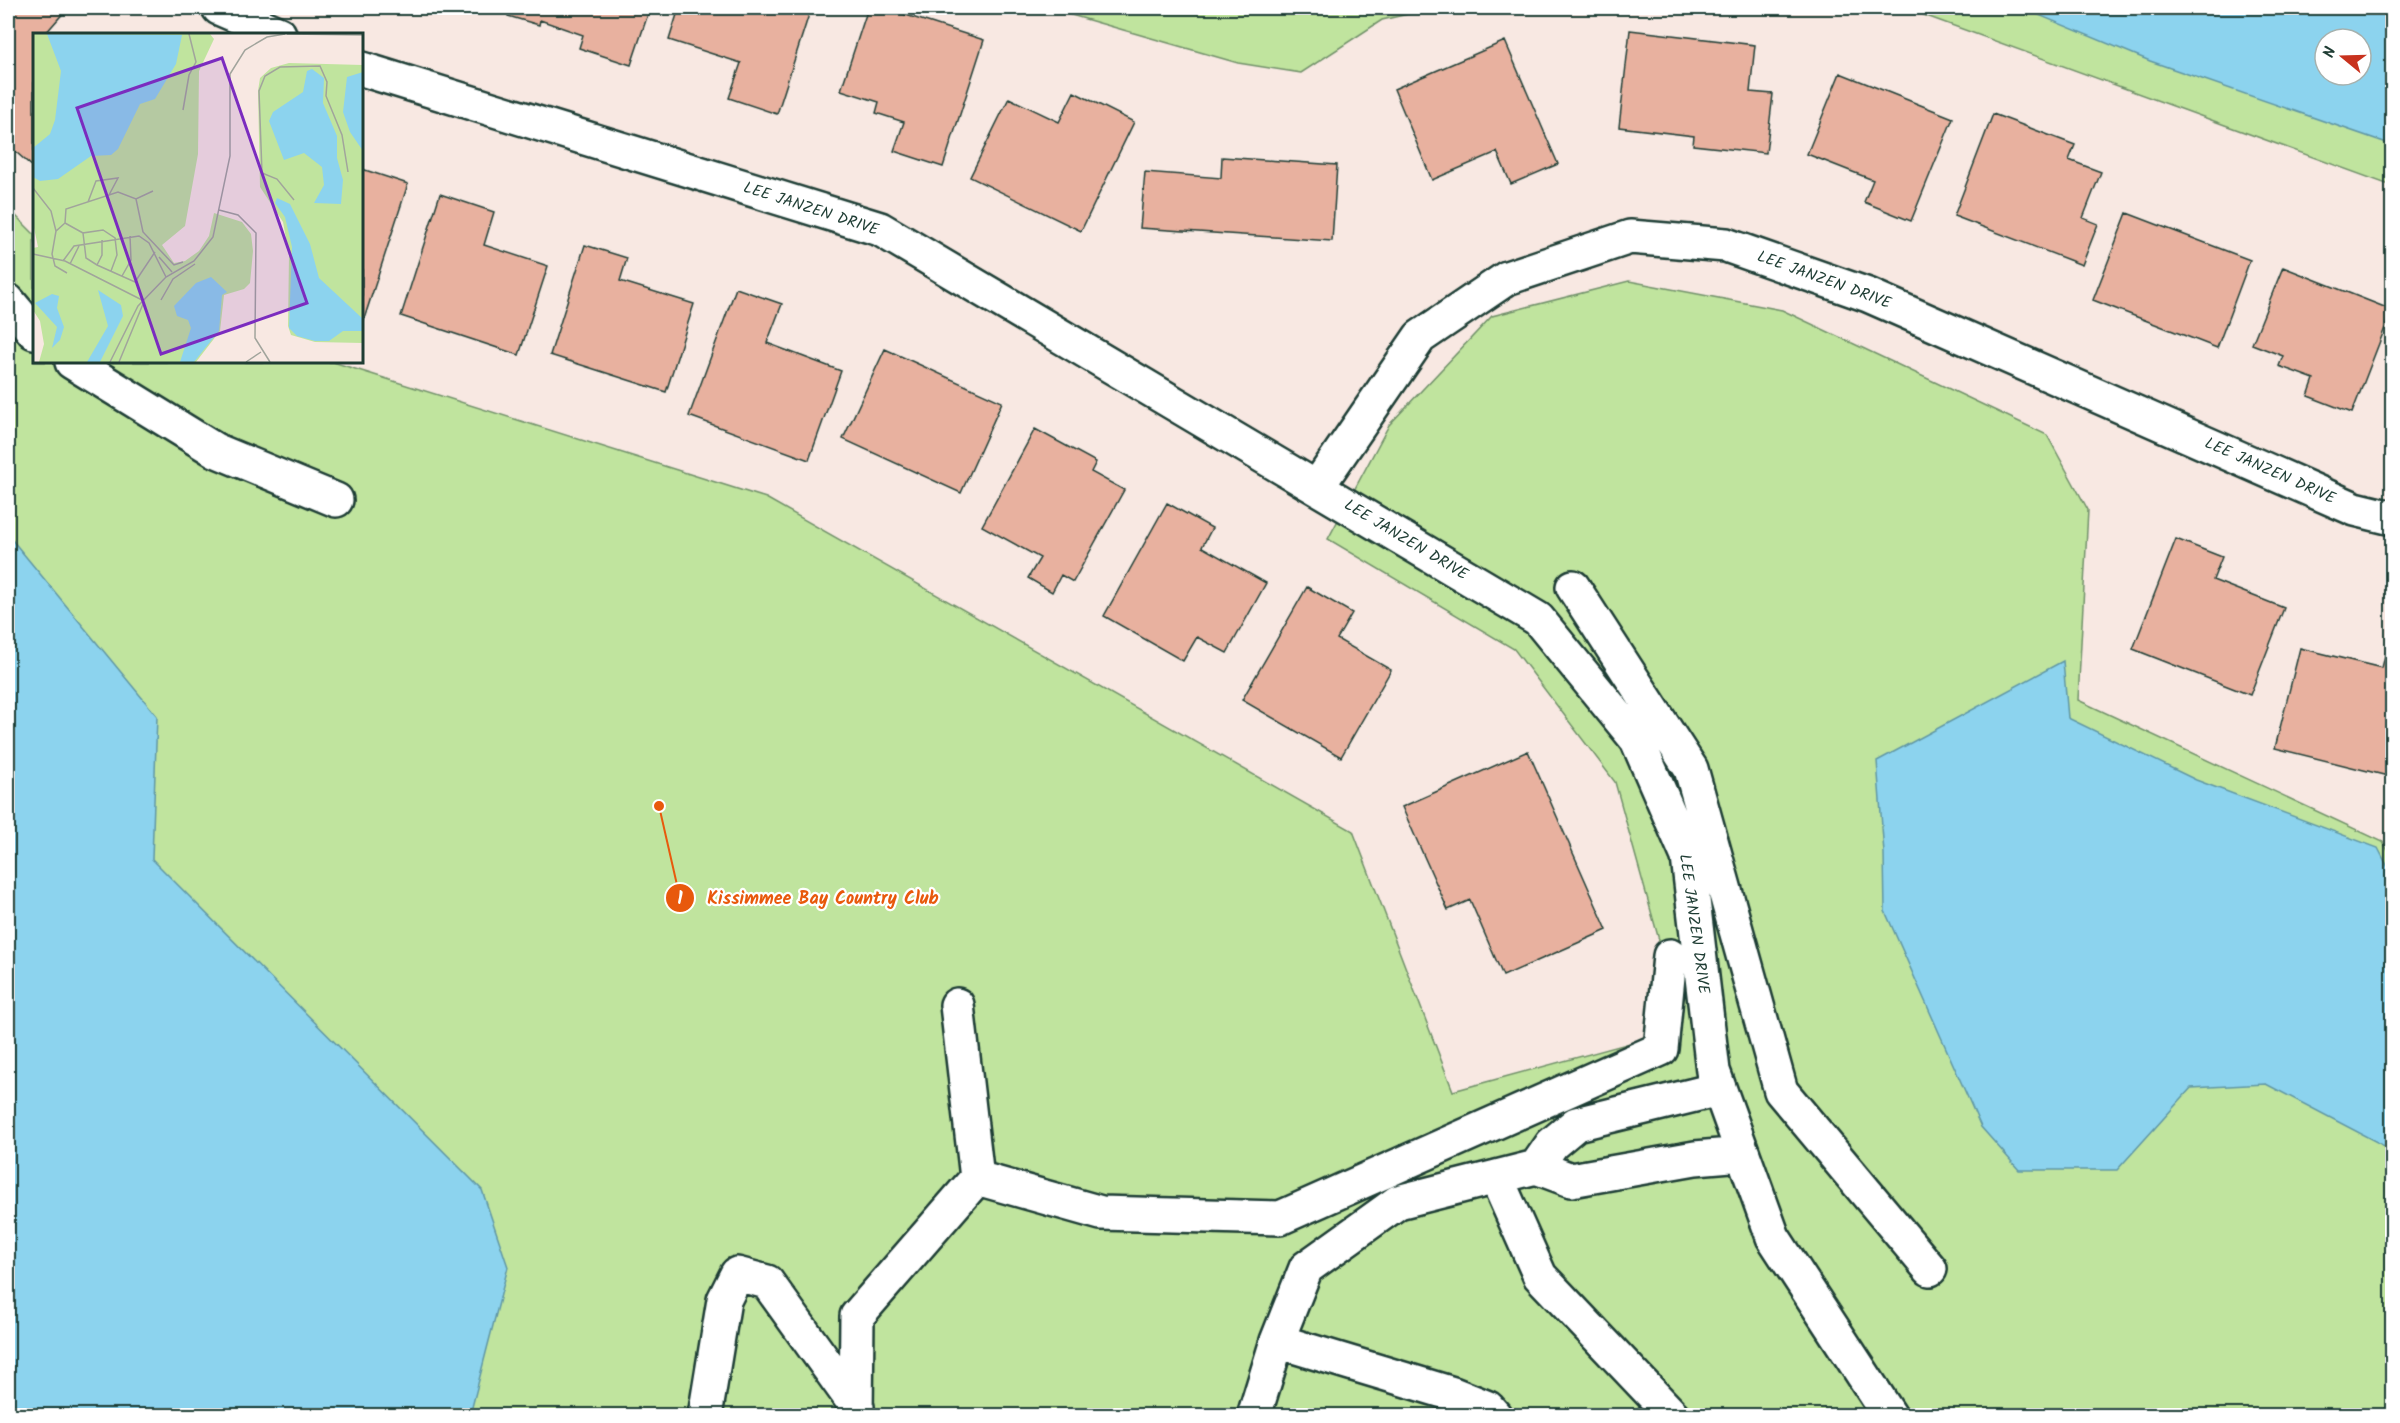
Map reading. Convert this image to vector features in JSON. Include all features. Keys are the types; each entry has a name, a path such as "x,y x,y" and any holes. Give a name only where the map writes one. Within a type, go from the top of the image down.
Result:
{"street":[{"path":"219,8 277,33"},
{"name":"LEE JANZEN DRIVE","path":"363,69 880,229 1538,619 1637,741 1688,857 1713,1071 1773,1237 1889,1415"},
{"name":"LEE JANZEN DRIVE","path":"1317,487 1420,337 1507,278 1630,237 1726,245 1868,295 2355,509 2392,518"},
{"path":"8,301 33,331"},
{"path":"74,363 215,450 336,500"},
{"path":"1573,587 1691,769 1781,1091 1930,1269"},
{"path":"977,1178 1101,1213 1280,1218 1661,1049 1670,956"},
{"path":"856,1411 857,1316 977,1178 957,1005"},
{"path":"1536,1167 1552,1144 1576,1124 1719,1089"},
{"path":"1254,1416 1277,1341 1306,1268 1398,1202 1536,1167 1571,1180 1695,1158 1743,1154"},
{"path":"1496,1177 1540,1276 1673,1416"},
{"path":"705,1416 724,1300 737,1274 767,1282 856,1411"},
{"path":"1277,1341 1453,1394 1488,1408 1495,1416"}],"green space":[{"path":"1047,8 1434,8 1382,20 1301,73 1238,63"},
{"path":"1879,8 2392,8 2392,186 1921,14"},
{"path":"8,208 33,233 33,363 336,363 766,498 1353,831 1453,1091 1645,1039 1659,940 1615,782 1514,649 1328,539 1389,425 1492,316 1629,281 1782,310 2047,435 2088,510 2078,700 2383,842 2392,857 2392,1415 8,1415"}],"water":[{"path":"2022,8 2392,8 2392,149 2384,142 2150,61"},
{"path":"8,535 157,716 152,859 482,1190 508,1267 470,1415 8,1415"},
{"path":"2063,661 2068,718 2196,780 2378,848 2392,875 2392,1150 2266,1084 2191,1088 2117,1170 2019,1170 1981,1127 1885,911 1884,853 1877,761"}],"building":[{"path":"8,8 61,8 65,11 46,33 33,33 33,167 8,145"},
{"path":"510,8 650,8 631,65 579,48 583,35 540,20 539,25 508,16"},
{"path":"679,8 811,8 777,114 729,98 741,63 669,40"},
{"path":"868,8 884,8 984,40 943,167 894,151 904,122 876,113 879,102 841,90"},
{"path":"1630,30 1755,45 1750,92 1773,94 1766,153 1693,145 1694,136 1619,127"},
{"path":"1505,41 1558,164 1511,184 1497,152 1432,180 1394,89"},
{"path":"1840,73 1953,118 1911,221 1864,202 1873,180 1807,154"},
{"path":"1074,92 1134,122 1081,231 970,177 1009,98 1059,122"},
{"path":"1993,114 2075,145 2069,160 2101,172 2083,218 2098,224 2082,265 1954,216"},
{"path":"1222,157 1337,165 1332,241 1140,228 1145,172 1221,178"},
{"path":"363,169 408,184 363,322"},
{"path":"440,194 494,212 484,245 548,266 519,355 401,316"},
{"path":"2127,213 2250,260 2217,348 2093,300"},
{"path":"585,245 627,258 620,281 694,304 666,392 550,355"},
{"path":"2283,267 2392,310 2352,413 2308,396 2314,379 2279,366 2283,356 2252,344"},
{"path":"736,288 782,304 767,343 841,371 809,460 689,416"},
{"path":"885,349 1002,402 961,493 843,439"},
{"path":"1035,429 1096,462 1091,472 1124,490 1073,582 1061,575 1052,592 1028,578 1040,558 982,526"},
{"path":"1167,503 1212,528 1202,547 1266,583 1227,653 1197,637 1183,661 1104,616"},
{"path":"2176,539 2222,557 2213,580 2284,608 2250,695 2133,649"},
{"path":"1307,587 1352,613 1337,639 1391,670 1341,757 1242,700"},
{"path":"2391,631 2392,777 2275,748 2300,648 2382,668"},
{"path":"1528,751 1607,930 1503,976 1470,900 1448,910 1402,807"}],"place":[{"name":"Kissimmee Bay Country Club","path":"659,806"}]}
